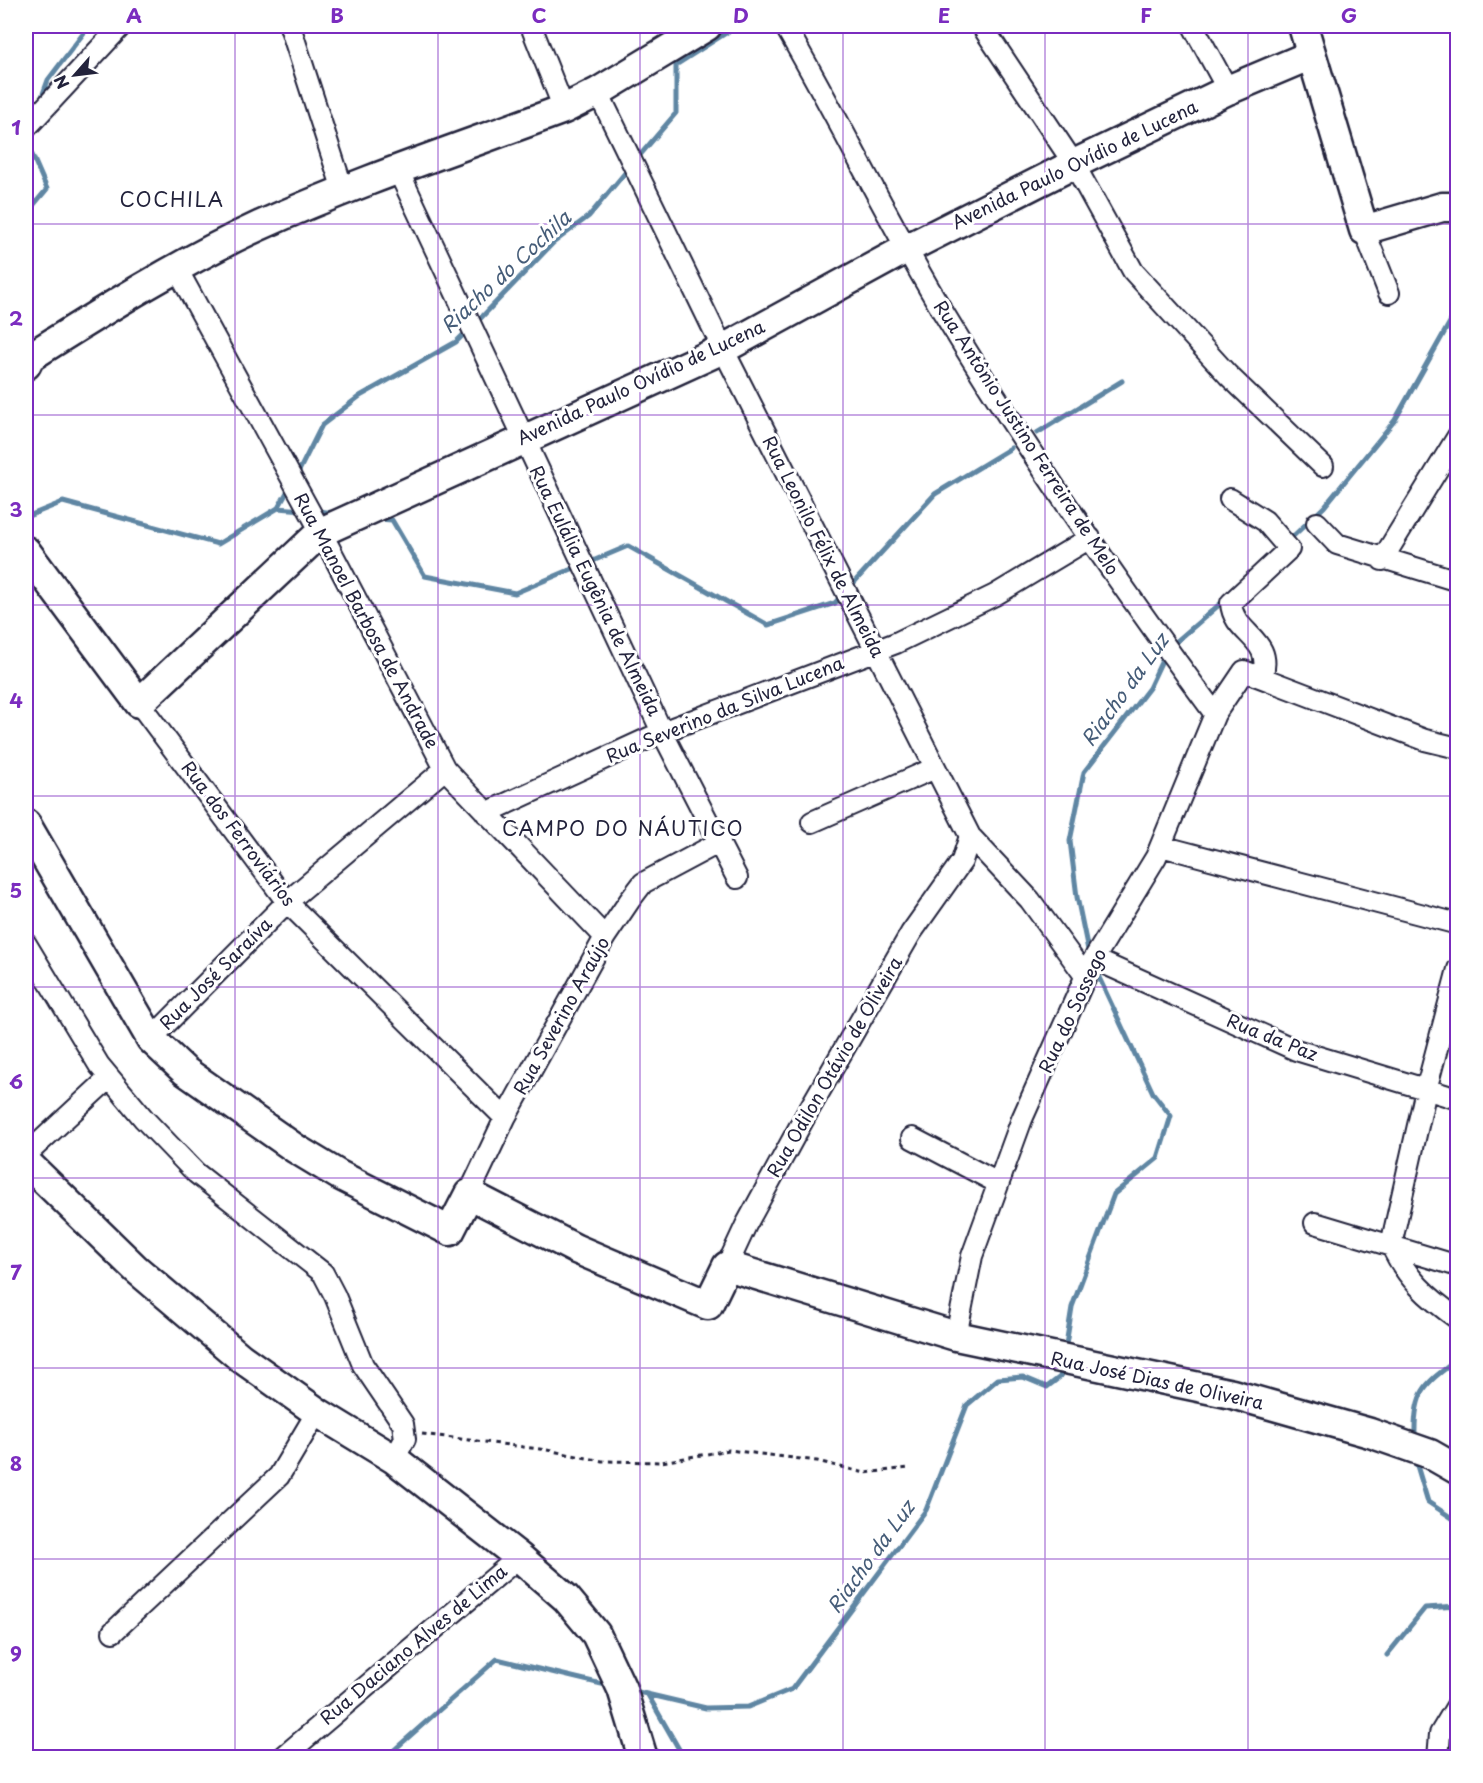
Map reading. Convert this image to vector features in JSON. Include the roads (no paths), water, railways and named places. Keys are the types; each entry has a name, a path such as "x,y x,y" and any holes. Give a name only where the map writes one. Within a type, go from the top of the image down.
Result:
{"street":[{"path":"26,128 122,26"},
{"path":"290,26 343,190"},
{"path":"531,26 564,109"},
{"path":"27,358 105,309 256,227 343,190 564,109 598,92 707,26"},
{"name":"Rua Antônio Justino Ferreira de Melo","path":"785,26 830,103 906,249 1007,416 1215,714"},
{"path":"982,26 1074,164 1132,271 1228,375 1323,466"},
{"path":"1193,26 1228,90"},
{"path":"1303,26 1364,230 1389,293"},
{"name":"Avenida Paulo Ovídio de Lucena","path":"139,703 321,532 723,349 906,249 1074,164 1228,90 1311,55"},
{"name":"Rua Leonilo Félix de Almeida","path":"598,92 723,349 970,836 1090,968"},
{"name":"Rua Eulália Eugênia de Almeida","path":"398,170 522,439 662,732 737,878"},
{"path":"1364,230 1442,207 1458,207"},
{"name":"Rua Manoel Barbosa de Andrade","path":"177,269 321,532 445,769 605,938"},
{"path":"1382,560 1458,436"},
{"path":"1230,499 1265,521 1289,549 1231,603 1232,613 1264,653 1267,663 1253,674"},
{"path":"1317,523 1337,544 1382,560 1458,581"},
{"name":"Rua Severino da Silva Lucena","path":"486,813 662,732 876,649 896,644 995,596 1090,538"},
{"name":"Rua dos Ferroviários","path":"26,551 287,902 505,1118"},
{"path":"1253,674 1425,740 1458,748"},
{"name":"Rua do Sossego","path":"956,1336 972,1256 1022,1119 1090,968 1116,927 1161,846 1175,805 1215,714 1253,674"},
{"path":"812,822 935,768"},
{"name":"Rua José Saraíva","path":"151,1039 287,902 445,769"},
{"path":"26,824 151,1039"},
{"name":"Rua Odilon Otávio de Oliveira","path":"469,1194 576,1248 708,1305 746,1225 807,1113 911,933 962,861 970,836"},
{"name":"Rua Severino Araújo","path":"151,1039 185,1071 296,1149 339,1175 450,1231 505,1118 605,938 643,883 720,842"},
{"path":"1161,846 1458,924"},
{"path":"26,944 109,1078 196,1173 323,1273 335,1296 363,1365 399,1416 405,1432 402,1448 393,1459"},
{"name":"Rua da Paz","path":"1090,968 1296,1050 1458,1099"},
{"path":"1458,969 1426,1090 1391,1245 1398,1259 1424,1295 1458,1319"},
{"path":"109,1078 29,1170 136,1269 241,1358 317,1412 393,1459 519,1557 566,1598 596,1634 622,1689 643,1758"},
{"path":"912,1138 998,1183"},
{"path":"1315,1223 1458,1266"},
{"name":"Rua José Dias de Oliveira","path":"727,1266 956,1336 1232,1394 1370,1433 1430,1454 1458,1470"},
{"path":"113,1632 279,1476 317,1412"},
{"name":"Rua Daciano Alves de Lima","path":"282,1758 519,1557"},
{"path":"1438,1758 1440,1734 1458,1704"}],"waterway":[{"path":"40,102 48,80 89,26"},
{"name":"Riacho do Cochila","path":"635,161 676,113 676,65 737,26"},
{"path":"26,214 47,189 26,141 29,133"},
{"name":"Riacho do Cochila","path":"476,323 553,243 589,216 629,168"},
{"name":"Riacho da Luz","path":"1288,541 1324,507 1395,420 1458,308"},
{"name":"Riacho do Cochila","path":"296,477 322,425 360,396 456,342 469,329"},
{"path":"1037,433 1122,381"},
{"path":"848,589 935,494 1011,448"},
{"name":"Riacho do Cochila","path":"26,517 63,502 218,544 278,508 290,487"},
{"path":"278,508 304,510"},
{"path":"316,511 337,513"},
{"path":"379,519 392,520 425,576 515,593 579,566"},
{"path":"588,563 628,546 768,625 835,603 842,595"},
{"name":"Riacho da Luz","path":"1170,647 1227,598"},
{"name":"Riacho da Luz","path":"1089,955 1077,897 1070,841 1084,772 1149,688 1165,654"},
{"name":"Riacho da Luz","path":"1065,1351 1072,1307 1114,1194 1158,1158 1171,1116 1153,1093 1095,969"},
{"path":"1415,1435 1419,1398 1430,1382 1458,1359"},
{"name":"Riacho da Luz","path":"634,1691 706,1708 748,1707 792,1689 926,1510 967,1405 998,1379 1023,1377 1047,1387 1060,1377 1062,1368"},
{"path":"1415,1459 1428,1502 1458,1522"},
{"path":"1387,1655 1425,1608 1458,1606"},
{"path":"385,1758 497,1659 610,1686"},
{"path":"648,1695 684,1758"}],"district":[{"name":"COCHILA","path":"172,200"},
{"name":"CAMPO DO NÁUTICO","path":"623,829"}]}
